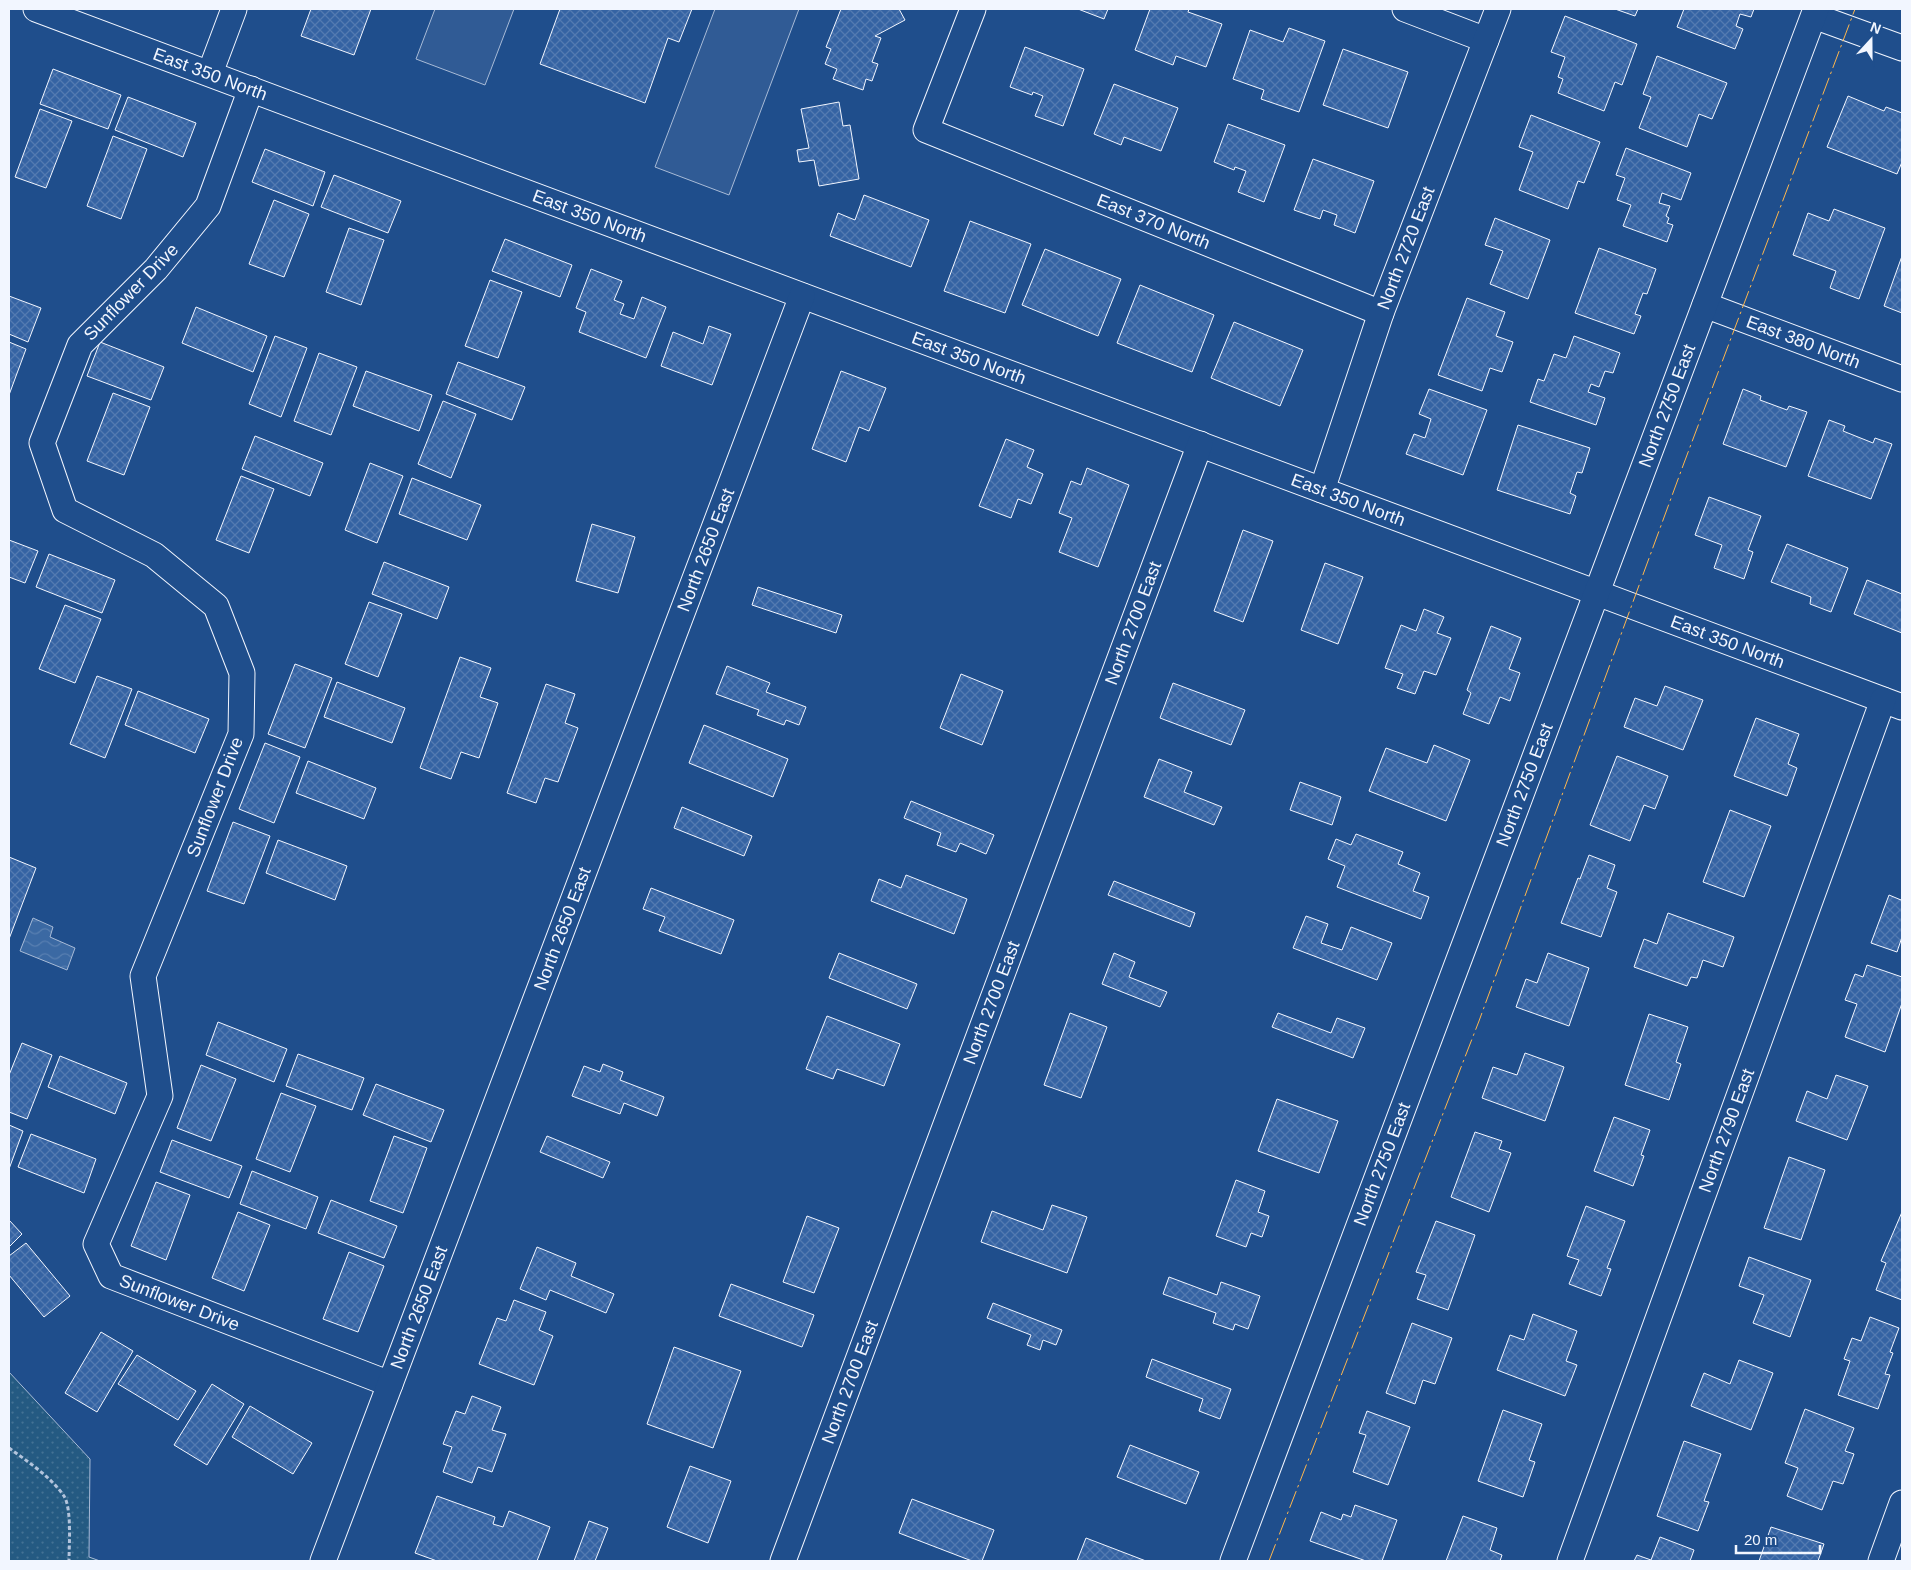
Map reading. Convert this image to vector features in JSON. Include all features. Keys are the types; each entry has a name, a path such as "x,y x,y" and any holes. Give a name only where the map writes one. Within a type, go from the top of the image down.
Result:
{"street":[{"name":"East 350 North","path":"36,9 1893,704"},
{"path":"210,73 234,9"},
{"name":"East 370 North","path":"973,9 926,130 1381,313"},
{"path":"1404,9 1486,40"},
{"name":"North 2720 East","path":"1322,490 1381,313 1498,9"},
{"path":"1815,12 1902,48"},
{"name":"North 2750 East","path":"1233,1561 1815,12"},
{"name":"Sunflower Drive","path":"251,89 208,206 156,269 80,345 42,443 65,510 154,555 216,606 242,673 242,734 143,976 160,1096 96,1244 111,1276 390,1384"},
{"name":"North 2650 East","path":"323,1561 802,296"},
{"name":"East 380 North","path":"1705,305 1902,379"},
{"name":"North 2700 East","path":"783,1561 1200,444"},
{"name":"North 2790 East","path":"1570,1561 1893,704"},
{"path":"1881,1561 1902,1504"}],"path":[{"path":"9,1448 35,1466 65,1497 70,1527 68,1561"}],"shaded area":[{"path":"435,9 514,9 485,85 416,59"},
{"path":"715,9 799,9 729,195 655,167"},
{"path":"9,1372 90,1459 89,1557 100,1561 9,1561"}],"water":[{"path":"33,918 53,927 50,937 75,948 67,970 20,951"}],"building":[{"path":"311,9 371,9 354,55 301,36"},
{"path":"560,9 692,9 679,42 668,38 645,103 540,64"},
{"path":"841,9 899,9 905,20 875,36 881,38 872,62 878,64 872,81 866,79 863,90 833,79 837,69 825,64 831,49 826,47"},
{"path":"1078,9 1108,9 1104,19"},
{"path":"1150,9 1189,9 1188,12 1222,24 1206,67 1176,56 1173,65 1135,50"},
{"path":"1615,9 1638,9 1635,16"},
{"path":"1684,9 1754,9 1751,17 1740,14 1736,26 1743,29 1735,49 1677,27"},
{"path":"1565,16 1637,44 1622,85 1615,82 1604,111 1558,93 1563,79 1558,77 1565,57 1551,52"},
{"path":"1289,28 1325,41 1299,112 1261,99 1264,90 1233,79 1250,30 1283,42"},
{"path":"1025,47 1084,69 1063,126 1035,116 1043,96 1033,92 1032,95 1010,87"},
{"path":"1343,49 1408,72 1388,128 1323,105"},
{"path":"1657,56 1727,83 1712,119 1699,114 1687,147 1639,128 1651,97 1643,94"},
{"path":"53,69 121,95 108,129 40,104"},
{"path":"1114,84 1178,108 1161,151 1124,137 1121,145 1094,134"},
{"path":"1848,96 1884,111 1886,107 1902,113 1902,162 1897,174 1827,147"},
{"path":"128,97 196,123 183,157 115,130"},
{"path":"839,102 843,126 850,125 859,179 819,186 814,160 799,162 797,150 809,148 801,109"},
{"path":"40,109 72,121 46,188 15,177"},
{"path":"1531,115 1600,142 1584,183 1578,181 1568,209 1519,190 1533,152 1519,147"},
{"path":"1228,124 1285,145 1264,202 1238,192 1246,171 1235,167 1234,170 1214,162"},
{"path":"113,136 147,149 121,219 87,206"},
{"path":"1626,148 1691,173 1681,200 1662,193 1659,203 1670,206 1666,216 1669,218 1667,223 1673,225 1667,242 1623,226 1631,205 1617,200 1625,178 1616,175"},
{"path":"265,149 325,172 313,206 252,182"},
{"path":"1313,159 1374,181 1355,233 1334,225 1337,215 1323,210 1320,219 1294,210"},
{"path":"334,175 401,201 388,233 321,207"},
{"path":"864,195 929,220 911,267 830,236 838,213 855,220"},
{"path":"274,200 309,214 284,277 249,264"},
{"path":"1834,209 1885,228 1859,299 1830,288 1836,271 1793,255 1808,213 1829,221"},
{"path":"1495,218 1550,240 1528,299 1490,284 1503,251 1485,245"},
{"path":"970,221 1031,244 1005,313 944,291"},
{"path":"349,228 384,240 361,305 326,292"},
{"path":"505,239 572,265 560,297 492,271"},
{"path":"1599,248 1656,269 1647,294 1643,293 1635,314 1641,316 1634,334 1575,313"},
{"path":"1045,249 1121,279 1098,336 1022,305"},
{"path":"1902,256 1902,313 1884,306"},
{"path":"591,269 622,281 614,300 624,304 620,314 634,319 642,297 666,307 646,358 579,332 586,312 576,308"},
{"path":"490,280 522,292 498,358 465,346"},
{"path":"1140,285 1214,315 1192,372 1117,343"},
{"path":"9,296 41,308 28,342 9,334"},
{"path":"1467,298 1505,312 1496,336 1513,342 1502,372 1490,368 1482,391 1438,375"},
{"path":"196,307 267,336 253,372 182,343"},
{"path":"1234,322 1303,350 1280,406 1211,378"},
{"path":"709,326 731,334 712,385 661,366 673,332 703,344"},
{"path":"275,336 307,348 281,417 249,404"},
{"path":"1574,336 1620,353 1613,373 1605,371 1599,387 1591,384 1588,392 1605,398 1596,425 1530,402 1538,379 1544,381 1554,354 1566,358"},
{"path":"9,342 26,349 9,395"},
{"path":"100,342 164,367 151,400 87,376"},
{"path":"319,353 357,367 331,435 294,421"},
{"path":"458,362 525,387 512,420 446,394"},
{"path":"366,371 432,395 419,431 353,406"},
{"path":"841,371 886,388 869,431 859,427 846,462 812,449"},
{"path":"1429,389 1487,410 1463,475 1406,454 1414,434 1425,438 1431,419 1419,414"},
{"path":"1743,389 1761,396 1760,400 1787,410 1789,406 1807,412 1786,467 1723,444"},
{"path":"113,393 150,407 124,475 87,461"},
{"path":"443,401 476,414 451,478 418,464"},
{"path":"1829,420 1845,426 1843,431 1873,443 1875,438 1892,444 1871,499 1808,476"},
{"path":"1518,425 1590,448 1582,473 1577,472 1570,493 1576,496 1570,514 1497,490"},
{"path":"255,436 323,463 310,496 242,469"},
{"path":"1006,439 1034,450 1027,467 1043,474 1031,504 1018,499 1011,518 979,506"},
{"path":"370,463 403,476 377,543 345,530"},
{"path":"1087,468 1129,485 1098,567 1059,552 1072,518 1059,513 1071,481 1081,485"},
{"path":"241,476 274,489 249,553 216,540"},
{"path":"412,478 481,505 467,540 399,514"},
{"path":"1709,497 1761,516 1748,550 1753,552 1744,579 1714,568 1722,545 1695,535"},
{"path":"592,524 635,537 618,593 576,581"},
{"path":"1243,530 1273,541 1243,622 1214,611"},
{"path":"9,540 38,551 25,583 9,577"},
{"path":"1787,544 1848,568 1831,612 1810,604 1811,597 1771,582"},
{"path":"49,554 115,580 102,613 36,587"},
{"path":"384,562 449,587 437,619 372,594"},
{"path":"1325,563 1363,577 1338,644 1301,630"},
{"path":"1867,580 1902,594 1902,633 1854,614"},
{"path":"758,587 842,615 836,633 752,605"},
{"path":"369,602 402,614 378,677 345,664"},
{"path":"65,605 101,619 75,683 39,669"},
{"path":"1424,609 1444,617 1437,633 1451,638 1436,675 1424,671 1415,694 1397,688 1403,674 1385,668 1401,625 1416,631"},
{"path":"1491,626 1521,638 1509,669 1520,673 1510,701 1500,697 1489,724 1463,714 1471,693 1467,690"},
{"path":"460,657 491,668 480,697 498,703 479,758 461,752 451,779 420,768"},
{"path":"295,664 332,678 305,748 268,734"},
{"path":"727,666 770,683 766,692 806,707 799,725 786,720 784,725 757,715 759,710 716,694"},
{"path":"961,674 1003,691 982,745 940,728"},
{"path":"97,676 132,689 105,758 70,744"},
{"path":"337,682 405,708 392,743 324,717"},
{"path":"1173,683 1245,710 1231,745 1160,718"},
{"path":"546,684 575,694 565,723 578,728 558,782 545,778 536,803 507,793"},
{"path":"1665,686 1703,700 1683,750 1624,727 1635,698 1657,706"},
{"path":"138,691 209,719 195,753 125,725"},
{"path":"1756,718 1799,734 1788,764 1797,768 1787,796 1734,776"},
{"path":"704,725 788,759 773,797 689,763"},
{"path":"265,743 300,757 274,823 239,809"},
{"path":"1434,745 1470,760 1446,821 1369,791 1386,748 1427,763"},
{"path":"1617,756 1668,776 1655,809 1644,805 1630,841 1590,825"},
{"path":"1159,759 1192,772 1184,792 1222,807 1214,825 1144,797"},
{"path":"308,761 376,788 364,819 296,793"},
{"path":"1300,782 1341,797 1332,825 1290,810"},
{"path":"911,801 994,835 986,854 960,843 956,852 937,845 941,833 904,818"},
{"path":"682,807 752,836 744,856 674,828"},
{"path":"1730,810 1771,826 1744,897 1703,882"},
{"path":"233,822 270,836 244,904 207,891"},
{"path":"1356,834 1403,852 1398,864 1420,873 1413,891 1429,897 1421,919 1337,887 1345,866 1328,859 1336,839 1351,845"},
{"path":"278,840 347,866 335,900 266,873"},
{"path":"1589,855 1615,865 1607,888 1617,892 1601,937 1561,923"},
{"path":"9,857 36,868 9,939"},
{"path":"906,875 967,899 954,934 871,901 879,879 901,888"},
{"path":"1114,881 1195,913 1190,927 1108,895"},
{"path":"651,888 734,920 721,954 659,931 665,917 643,909"},
{"path":"1889,895 1901,900 1902,898 1902,937 1897,952 1871,943"},
{"path":"1668,913 1734,937 1723,967 1703,960 1697,978 1691,977 1687,986 1634,967 1644,939 1657,944"},
{"path":"1306,916 1328,924 1321,943 1342,950 1351,927 1392,943 1377,980 1293,948"},
{"path":"839,953 917,984 907,1009 829,978"},
{"path":"1114,953 1135,962 1129,977 1167,992 1160,1007 1102,984"},
{"path":"1548,953 1589,968 1569,1026 1516,1007 1526,979 1537,983"},
{"path":"1867,965 1902,977 1902,1003 1885,1052 1845,1037 1857,1004 1845,1000 1855,974 1863,977"},
{"path":"1070,1013 1107,1027 1081,1098 1044,1085"},
{"path":"1278,1013 1331,1033 1337,1018 1365,1028 1353,1058 1272,1027"},
{"path":"1649,1014 1688,1027 1676,1062 1681,1064 1669,1100 1625,1085"},
{"path":"827,1016 900,1044 884,1086 837,1069 833,1079 806,1069"},
{"path":"218,1022 287,1049 274,1082 206,1055"},
{"path":"22,1043 52,1055 27,1119 9,1112 9,1075"},
{"path":"1525,1053 1564,1067 1545,1121 1482,1098 1493,1067 1517,1075"},
{"path":"298,1054 364,1078 352,1110 286,1086"},
{"path":"60,1056 127,1083 115,1114 48,1087"},
{"path":"603,1064 623,1072 620,1080 664,1097 657,1116 624,1103 620,1114 572,1096 584,1066 600,1072"},
{"path":"201,1065 236,1079 211,1141 177,1128"},
{"path":"1836,1075 1868,1086 1847,1140 1796,1121 1807,1091 1827,1099"},
{"path":"376,1084 444,1110 431,1142 363,1115"},
{"path":"281,1093 316,1106 290,1172 256,1159"},
{"path":"1277,1099 1338,1121 1319,1173 1258,1151"},
{"path":"1614,1117 1650,1130 1641,1155 1644,1156 1633,1186 1594,1171"},
{"path":"9,1125 23,1131 9,1169"},
{"path":"1475,1132 1502,1141 1499,1149 1511,1153 1489,1212 1451,1197"},
{"path":"31,1134 96,1159 84,1193 18,1167"},
{"path":"394,1136 427,1148 403,1213 370,1201"},
{"path":"547,1136 610,1162 603,1178 540,1152"},
{"path":"172,1140 242,1166 229,1198 160,1172"},
{"path":"1789,1157 1825,1170 1801,1240 1764,1228"},
{"path":"252,1171 318,1197 306,1229 240,1204"},
{"path":"1236,1180 1265,1191 1258,1212 1269,1216 1262,1237 1251,1233 1246,1247 1216,1236"},
{"path":"156,1182 190,1195 166,1260 131,1246"},
{"path":"331,1200 397,1226 384,1258 318,1233"},
{"path":"1052,1205 1087,1217 1067,1273 981,1242 992,1211 1043,1230"},
{"path":"1586,1206 1625,1221 1607,1268 1611,1269 1601,1296 1569,1284 1579,1260 1567,1256"},
{"path":"238,1212 270,1225 244,1291 212,1278"},
{"path":"1902,1212 1902,1300 1876,1290 1886,1263 1881,1261"},
{"path":"807,1216 839,1228 814,1293 783,1282"},
{"path":"9,1220 22,1234 9,1247"},
{"path":"1436,1221 1475,1235 1448,1310 1417,1299 1426,1275 1416,1272"},
{"path":"26,1243 70,1296 44,1317 9,1275 9,1256"},
{"path":"537,1247 576,1263 571,1276 614,1294 606,1313 550,1290 546,1300 520,1289"},
{"path":"349,1252 384,1266 358,1332 323,1319"},
{"path":"1749,1257 1811,1280 1790,1337 1753,1323 1764,1295 1739,1286"},
{"path":"1169,1277 1217,1295 1221,1282 1260,1296 1248,1329 1235,1324 1233,1330 1213,1323 1216,1313 1163,1294"},
{"path":"731,1284 814,1315 802,1347 719,1316"},
{"path":"514,1300 546,1312 539,1330 553,1336 534,1385 479,1364 497,1318 506,1321"},
{"path":"993,1303 1062,1330 1056,1345 1043,1340 1040,1350 1027,1345 1031,1335 987,1318"},
{"path":"1533,1314 1577,1331 1566,1361 1577,1365 1565,1396 1497,1370 1510,1335 1524,1340"},
{"path":"1870,1317 1899,1328 1890,1352 1893,1353 1885,1374 1890,1375 1878,1409 1838,1395 1850,1361 1844,1359 1852,1338 1861,1341"},
{"path":"1412,1323 1452,1338 1435,1384 1423,1380 1415,1404 1386,1393"},
{"path":"101,1332 133,1351 97,1412 65,1393"},
{"path":"674,1347 741,1371 713,1448 647,1424"},
{"path":"137,1355 196,1391 178,1420 118,1384"},
{"path":"1152,1359 1231,1389 1220,1419 1199,1411 1203,1399 1146,1377"},
{"path":"1739,1360 1773,1373 1751,1430 1691,1406 1704,1373 1730,1384"},
{"path":"212,1384 244,1404 207,1465 174,1445"},
{"path":"472,1396 501,1407 492,1430 506,1434 492,1472 478,1467 472,1483 443,1472 452,1447 443,1444 456,1411 465,1414"},
{"path":"250,1406 312,1443 293,1474 232,1437"},
{"path":"1805,1409 1854,1428 1845,1451 1854,1454 1843,1484 1833,1481 1822,1510 1787,1496 1798,1468 1785,1463"},
{"path":"1503,1410 1542,1424 1529,1460 1535,1462 1523,1497 1478,1481"},
{"path":"1367,1411 1410,1427 1388,1485 1353,1472 1366,1435 1359,1433"},
{"path":"1684,1441 1721,1454 1704,1501 1709,1502 1698,1531 1657,1516"},
{"path":"1130,1445 1199,1472 1186,1504 1117,1477"},
{"path":"690,1466 731,1481 708,1543 667,1527"},
{"path":"437,1496 495,1517 493,1524 503,1527 509,1511 550,1527 537,1561 437,1561 415,1553"},
{"path":"912,1499 994,1530 982,1561 972,1561 899,1533"},
{"path":"1355,1505 1397,1520 1382,1561 1366,1561 1310,1541 1321,1512 1341,1520 1343,1514 1351,1517"},
{"path":"1463,1516 1497,1528 1490,1550 1502,1555 1500,1561 1446,1561"},
{"path":"589,1521 608,1528 595,1561 574,1561"},
{"path":"1771,1527 1824,1544 1818,1561 1759,1561"},
{"path":"1660,1537 1694,1550 1690,1561 1634,1561 1637,1555 1651,1560"},
{"path":"1086,1538 1146,1561 1077,1561"}],"power":[{"path":"1269,1561 1479,1021 1684,463 1855,9"}]}
